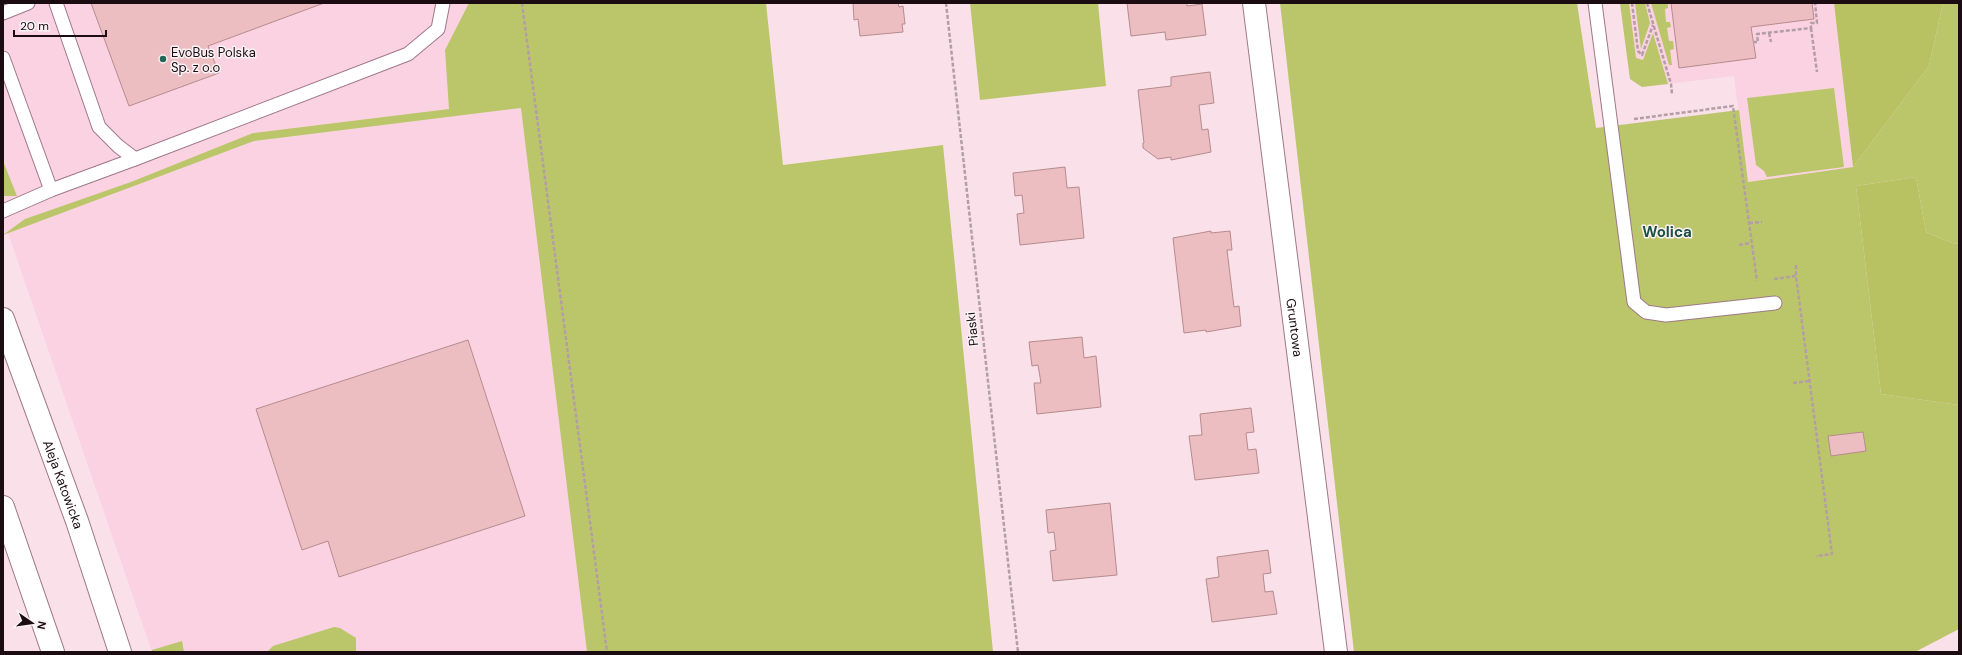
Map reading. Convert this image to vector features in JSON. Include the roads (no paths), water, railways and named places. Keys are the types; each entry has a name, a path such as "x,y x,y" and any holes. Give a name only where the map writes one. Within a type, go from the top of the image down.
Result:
{"main road":[{"name":"Gruntowa","path":"1254,3 1336,652"},
{"name":"Aleja Katowicka","path":"3,319 77,521 120,652"},
{"path":"3,507 53,652"}],"lane":[{"path":"3,13 28,3"},
{"path":"56,3 99,127 118,146 135,159"},
{"path":"3,211 51,190 408,54 438,29 444,3"},
{"path":"1595,3 1634,302 1646,312 1666,315 1775,303"},
{"path":"3,58 51,190"}],"place":[{"name":"EvoBus Polska Sp. z o.o","path":"163,59"}],"district":[{"name":"Wolica","path":"1667,232"}]}
